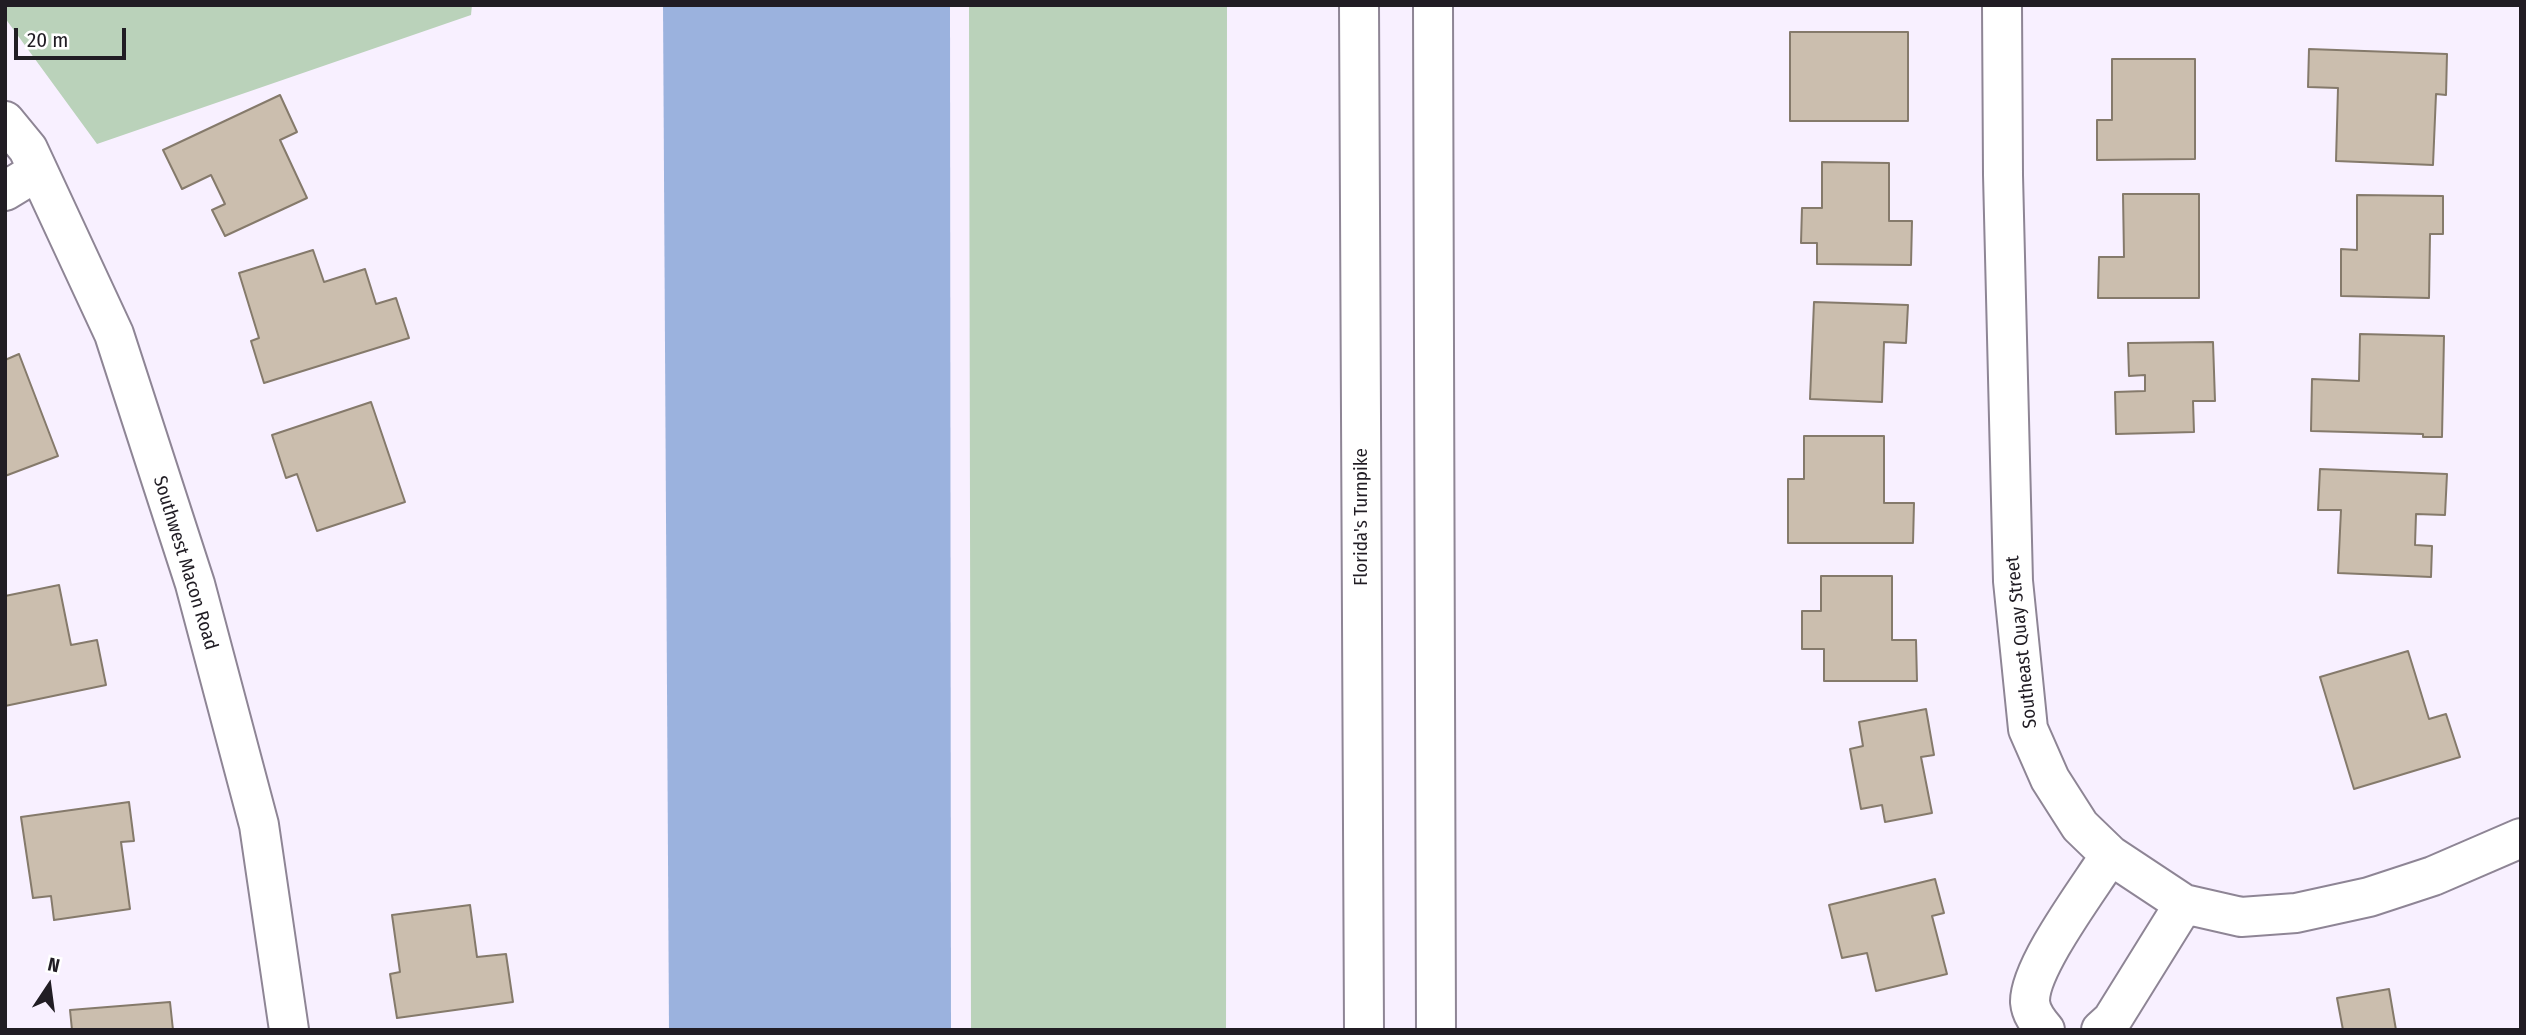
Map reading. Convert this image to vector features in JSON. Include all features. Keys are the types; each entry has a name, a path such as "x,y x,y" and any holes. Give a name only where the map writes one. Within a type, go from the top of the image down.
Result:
{"main road":[{"name":"Florida's Turnpike","path":"1359,5 1364,1030"},
{"path":"1433,5 1436,1030"},
{"name":"Southeast Quay Street","path":"2002,5 2003,175 2013,580 2028,729 2057,791 2080,826 2110,855 2184,904 2241,917 2296,913 2368,897 2433,876 2521,838"},
{"name":"Southwest Macon Road","path":"5,121 28,149 114,334 195,584 259,825 289,1030"},
{"path":"5,191 38,171"},
{"path":"2045,1030 2035,1018 2030,1004 2034,980 2110,855"},
{"path":"2101,1030 2112,1020 2184,904"}],"green space":[{"path":"5,5 472,5 471,15 97,144 5,18"},
{"path":"969,5 1227,5 1226,1030 971,1030"}],"water":[{"path":"663,5 950,5 951,1030 669,1030"}],"building":[{"path":"1790,32 1908,32 1908,121 1790,121"},
{"path":"2309,49 2447,54 2446,95 2436,94 2433,165 2336,161 2338,88 2308,87"},
{"path":"2112,59 2195,59 2195,159 2097,160 2097,120 2112,120"},
{"path":"280,95 297,132 280,140 307,198 225,236 212,210 225,204 211,175 182,189 163,150"},
{"path":"1822,162 1889,163 1889,221 1912,221 1911,265 1817,264 1817,243 1801,243 1802,208 1822,208"},
{"path":"2123,194 2199,194 2199,298 2098,298 2099,257 2124,257"},
{"path":"2357,195 2443,196 2443,234 2430,234 2429,298 2341,296 2341,249 2357,250"},
{"path":"313,250 324,282 365,269 376,304 396,298 409,338 264,383 251,341 259,338 239,273"},
{"path":"1814,302 1908,305 1906,343 1884,342 1882,402 1810,399"},
{"path":"2360,334 2444,336 2442,437 2423,437 2423,434 2311,431 2312,379 2359,381"},
{"path":"2213,342 2215,401 2193,401 2194,432 2116,434 2115,392 2145,391 2145,375 2129,376 2128,343"},
{"path":"19,354 58,456 5,476 5,360"},
{"path":"371,402 405,502 317,531 297,474 286,478 272,435"},
{"path":"1804,436 1884,436 1884,503 1914,503 1913,543 1788,543 1788,479 1804,479"},
{"path":"2320,469 2447,474 2445,515 2416,514 2415,545 2432,546 2431,577 2338,573 2341,510 2318,510"},
{"path":"1821,576 1892,576 1892,640 1916,640 1917,681 1824,681 1824,649 1802,649 1802,611 1821,611"},
{"path":"59,585 71,645 97,640 106,685 5,706 5,596"},
{"path":"2408,651 2429,719 2446,714 2460,757 2354,789 2320,677"},
{"path":"1926,709 1934,755 1921,757 1932,813 1885,822 1882,805 1861,809 1850,749 1863,746 1859,722"},
{"path":"129,802 134,841 121,842 130,909 54,920 51,896 33,898 21,817"},
{"path":"1935,879 1944,913 1932,916 1947,974 1876,991 1867,953 1842,958 1829,905"},
{"path":"470,905 477,957 506,954 513,1002 397,1018 390,974 400,972 392,915"},
{"path":"2389,989 2396,1030 2343,1030 2337,998"},
{"path":"170,1002 173,1030 72,1030 70,1010"}]}
